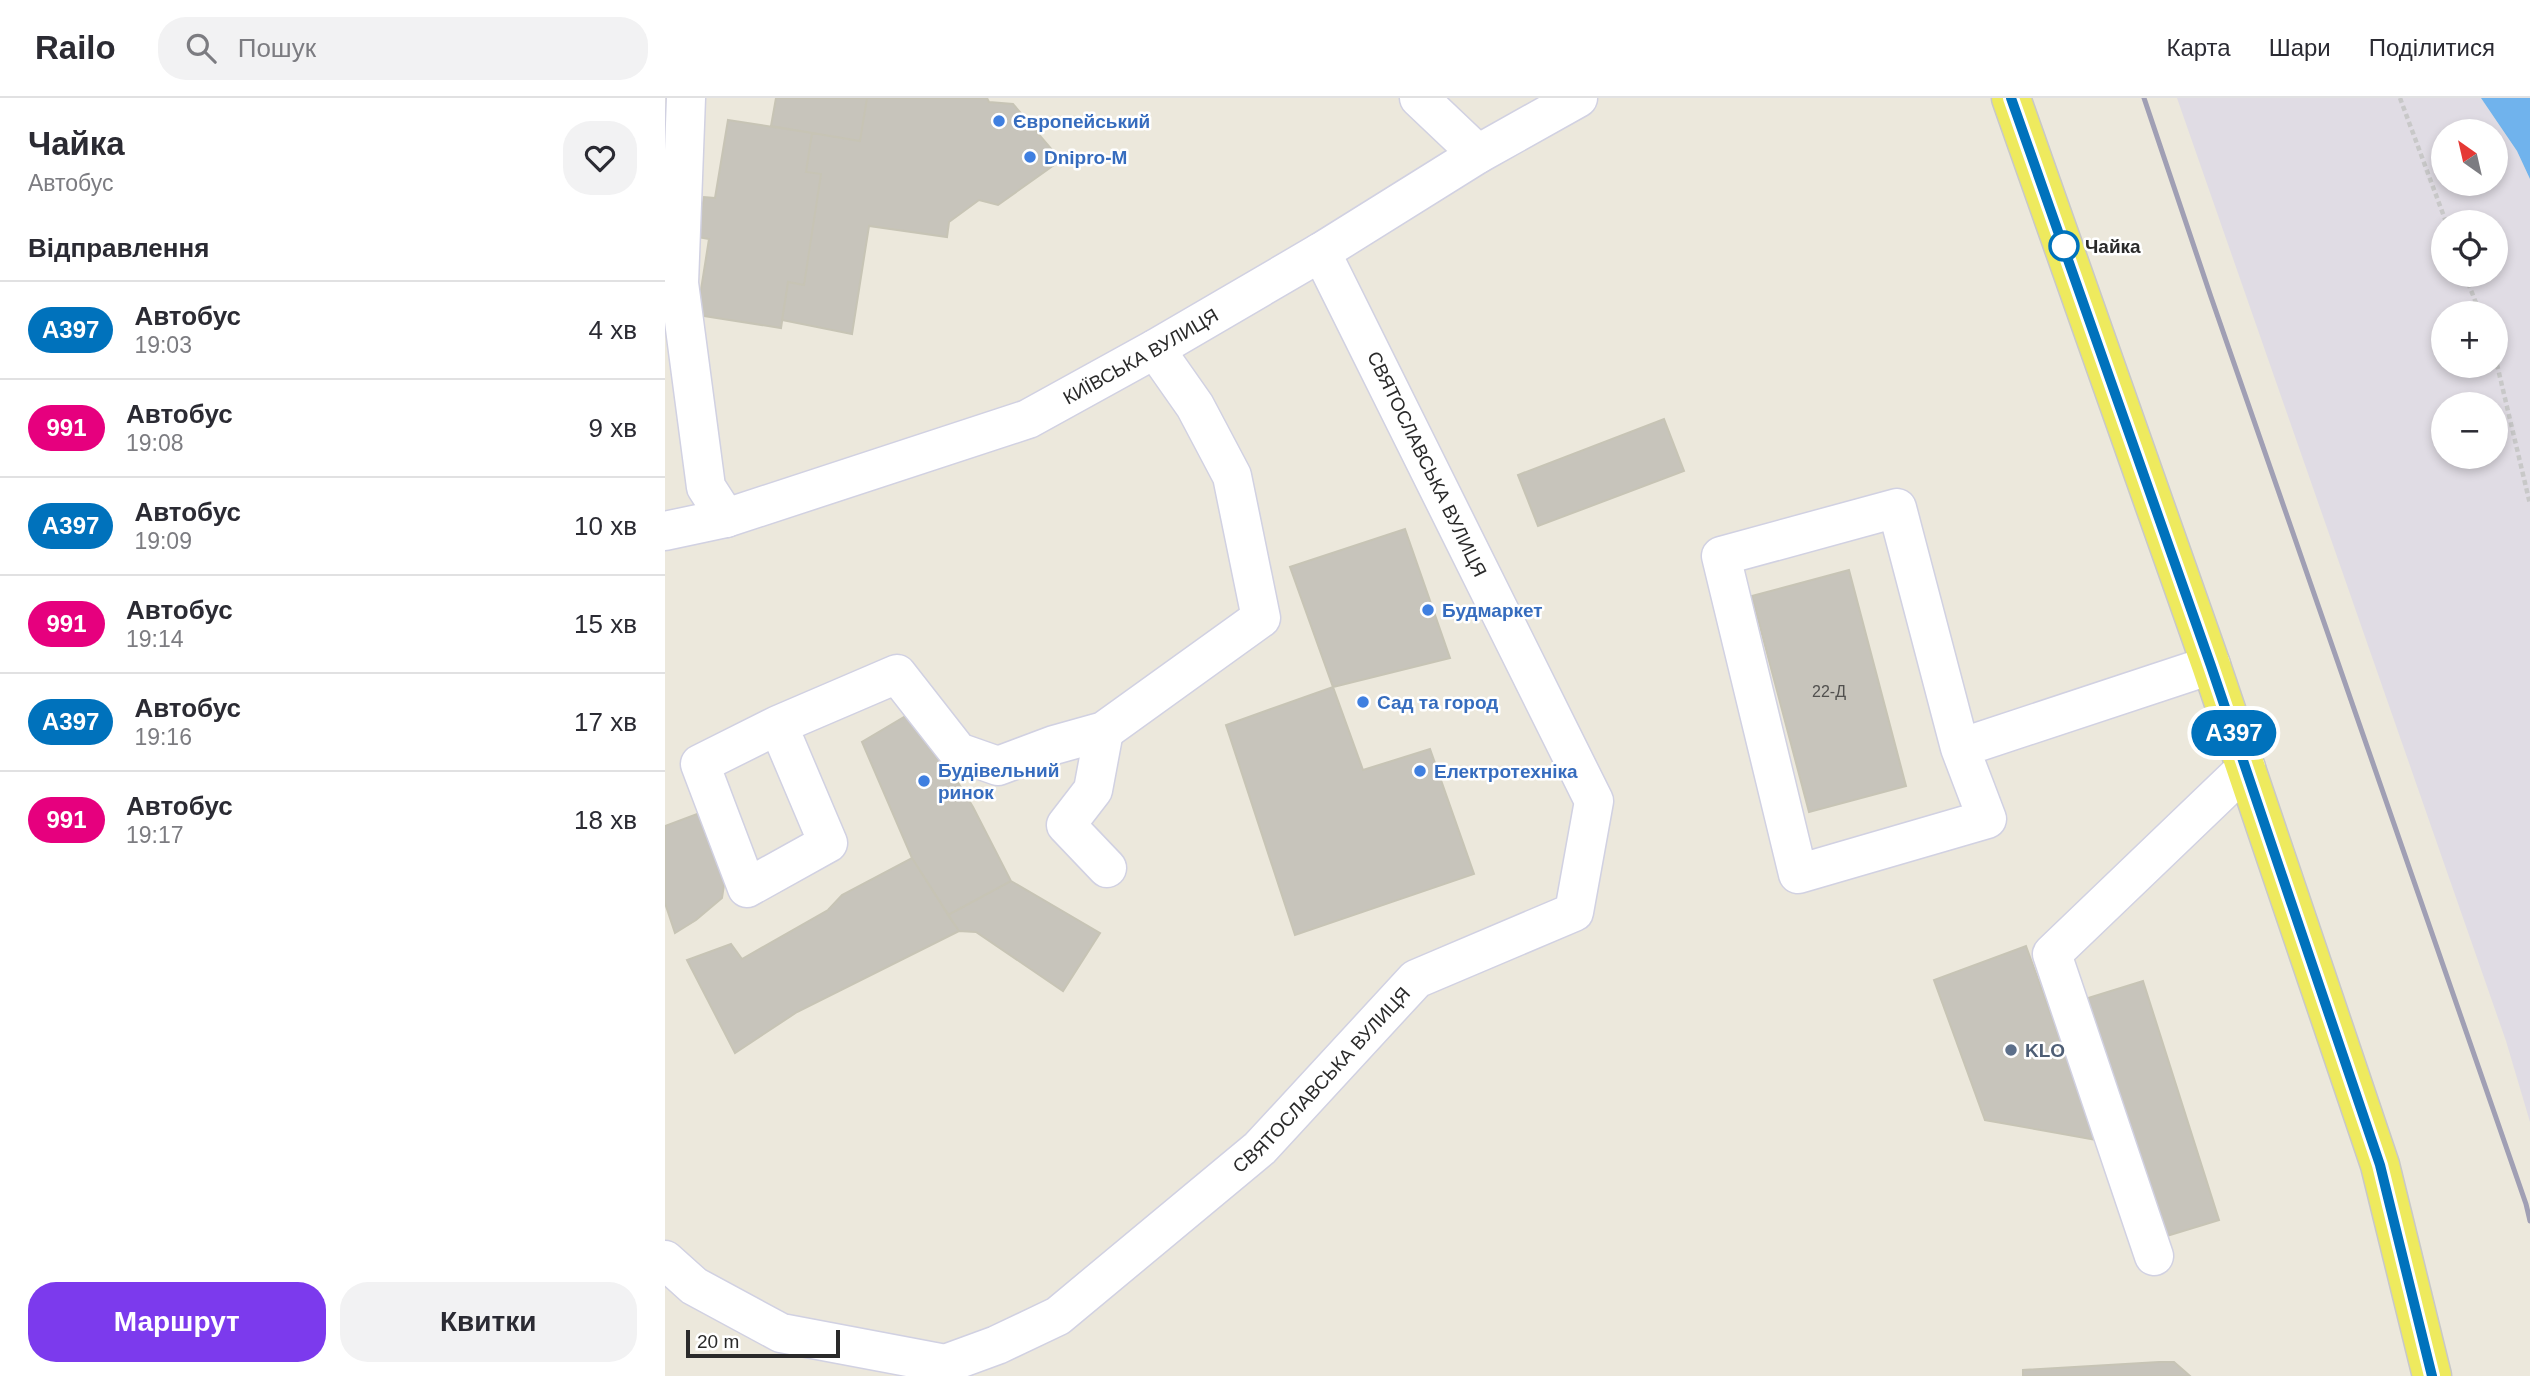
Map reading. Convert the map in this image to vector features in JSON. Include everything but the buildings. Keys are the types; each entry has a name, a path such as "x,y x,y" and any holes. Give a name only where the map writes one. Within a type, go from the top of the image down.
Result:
{"main road":[{"path":"2011,98 2211,666 2380,1165 2432,1376"}],"street":[{"path":"686,98 673,248 706,487 726,518"},
{"path":"1419,98 1478,154"},
{"name":"КИЇВСЬКА ВУЛИЦЯ","path":"665,531 726,518 1028,419 1155,349 1321,252 1478,154 1578,98"},
{"name":"СВЯТОСЛАВСЬКА ВУЛИЦЯ","path":"665,1260 694,1286 781,1333 946,1370 1058,1316 1260,1148 1416,979 1574,912 1594,801 1321,252"},
{"path":"778,725 897,674 958,752 998,766 1054,745 1104,731 1261,618 1232,476 1195,406 1155,349"},
{"path":"1896,508 1960,748 1987,819 1798,874 1721,556 1896,508"},
{"path":"1960,748 2211,666"},
{"path":"1104,731 1093,790 1066,825 1107,868"},
{"path":"2154,1256 2052,954 2246,768"}],"path":[{"path":"2400,98 2442,210"},
{"path":"2500,378 2530,503"}],"shaded area":[{"path":"2177,98 2481,98 2495,119 2431,119 2431,196 2508,196 2508,138 2530,179 2530,1122 2506,1041"}],"water":[{"path":"2481,98 2530,98 2530,179 2508,138 2508,119 2495,119"}],"railway":[{"path":"2144,98 2530,1221"}],"bus line":[{"name":"А397","path":"2011,98 2211,666 2380,1165 2432,1376"}],"place":[{"name":"Європейський","path":"999,121"},
{"name":"Dnipro-M","path":"1030,157"},
{"name":"Чайка","path":"2064,246"},
{"name":"Будмаркет","path":"1428,610"},
{"name":"Сад та город","path":"1363,702"},
{"name":"Електротехніка","path":"1420,771"},
{"name":"Будівельний ринок","path":"924,781"},
{"name":"KLO","path":"2011,1050"}]}
